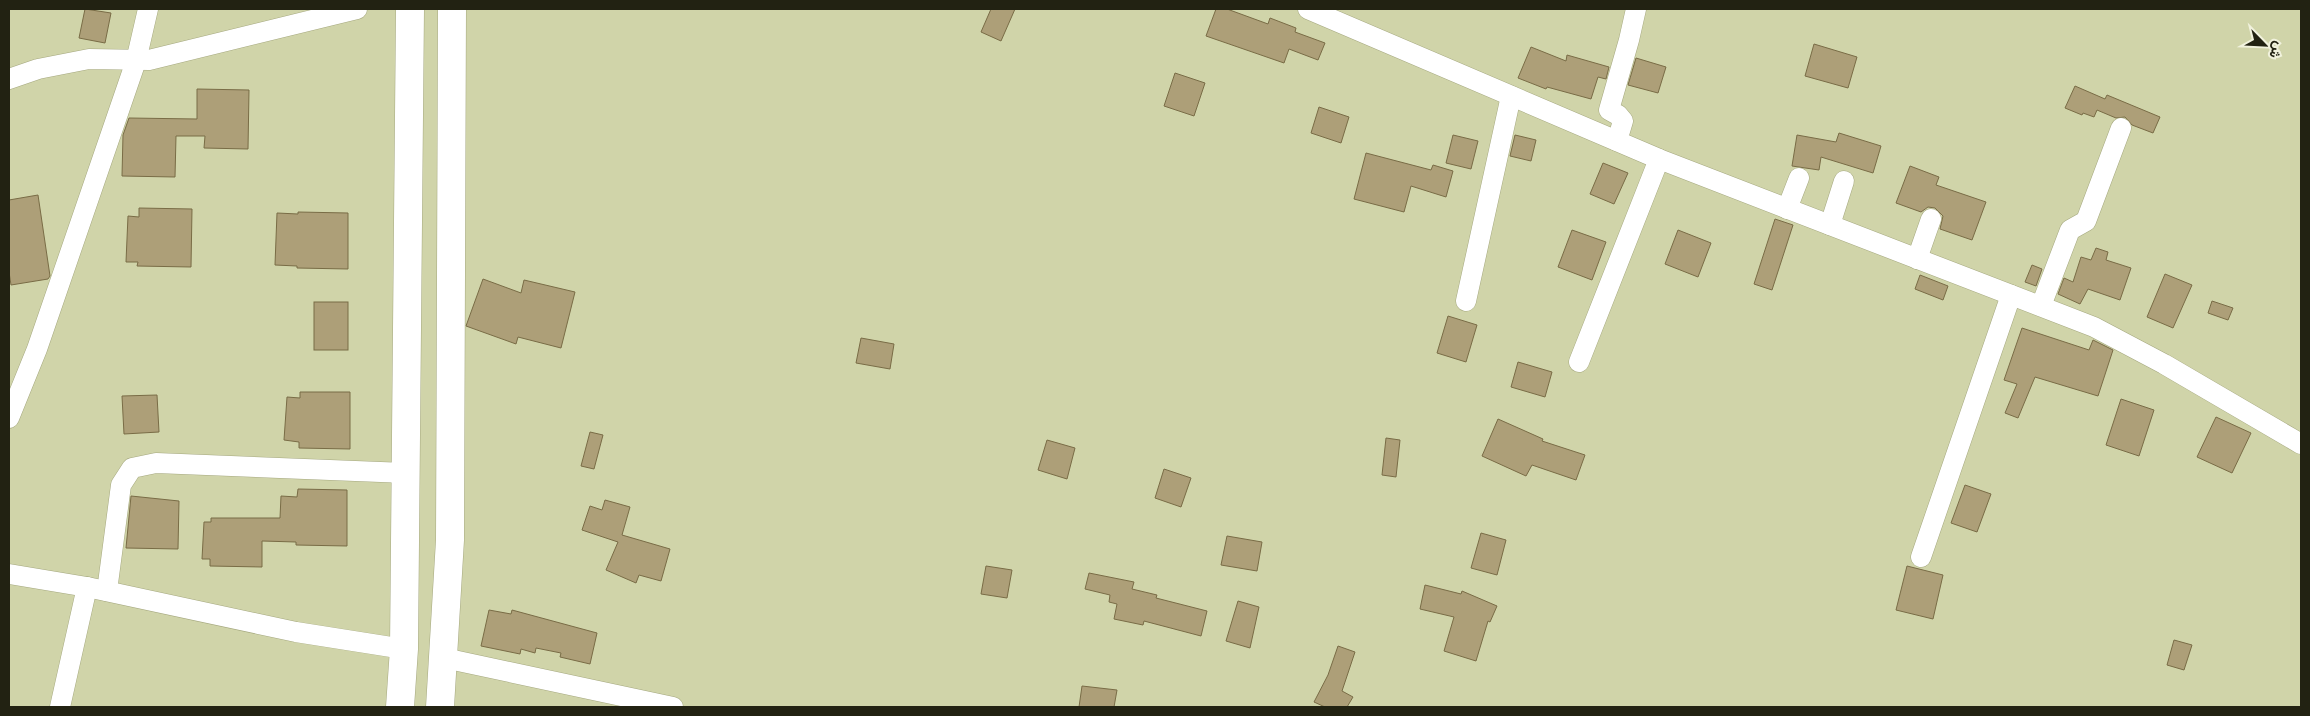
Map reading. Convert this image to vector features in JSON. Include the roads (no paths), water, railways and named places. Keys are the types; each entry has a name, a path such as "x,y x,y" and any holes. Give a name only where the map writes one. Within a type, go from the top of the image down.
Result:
{"main road":[{"path":"400,707 404,650 410,9"},
{"path":"440,707 450,540 452,9"}],"street":[{"path":"9,418 37,349 136,61 148,9"},
{"path":"9,78 38,69 89,59 136,61 161,58 357,9"},
{"path":"1308,9 1659,159 2094,327 2301,444"},
{"path":"1617,142 1623,122 1618,115 1609,110 1636,9"},
{"path":"1466,301 1511,96"},
{"path":"2041,306 2070,230 2086,221 2121,128"},
{"path":"1579,362 1659,159"},
{"path":"1787,209 1799,178"},
{"path":"1830,225 1844,181"},
{"path":"1917,259 1932,219"},
{"path":"1921,557 2011,295"},
{"path":"107,592 121,485 132,468 156,463 406,473"},
{"path":"9,574 87,587 296,632 404,650"},
{"path":"60,707 87,587"},
{"path":"444,658 673,707"}]}
